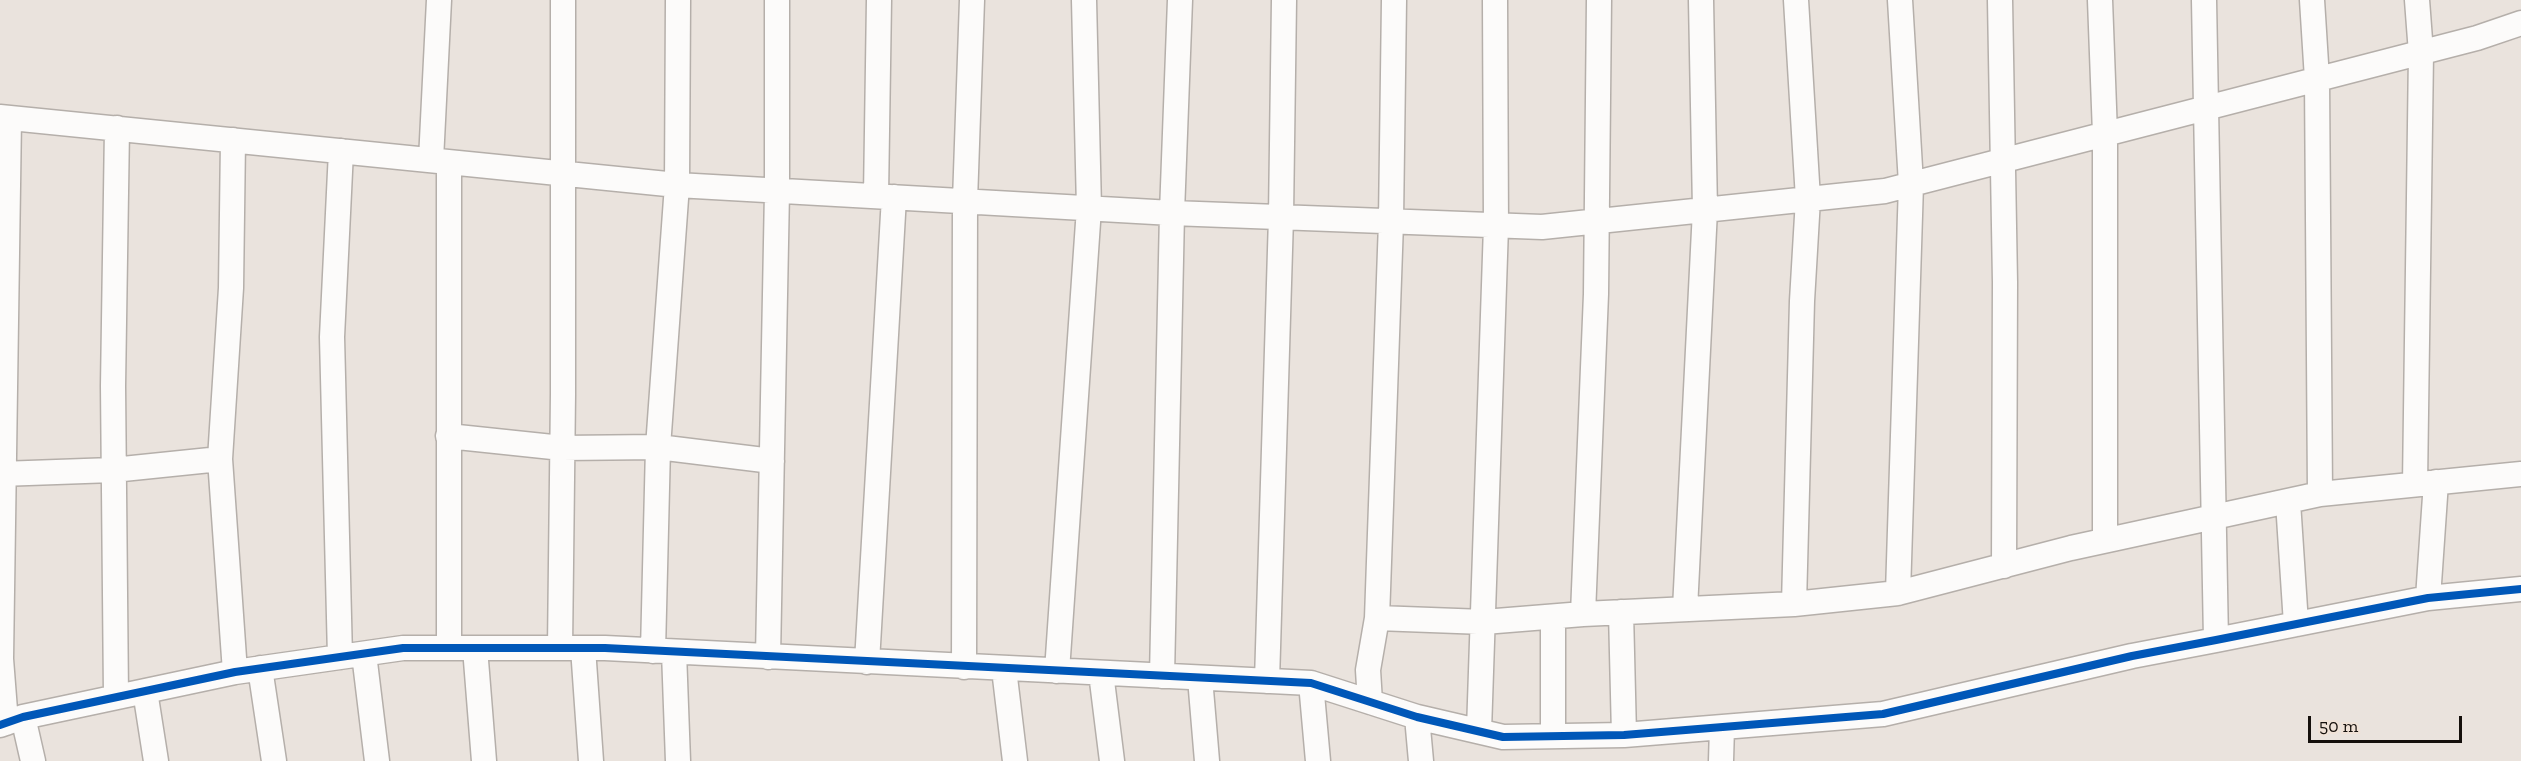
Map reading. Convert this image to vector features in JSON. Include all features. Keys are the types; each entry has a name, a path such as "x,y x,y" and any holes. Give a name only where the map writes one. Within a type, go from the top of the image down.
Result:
{"street":[{"path":"439,0 440,161 448,436 449,648"},
{"path":"563,0 562,448 571,648 591,761"},
{"path":"678,0 677,185 658,447 664,652 678,761"},
{"path":"768,657 777,191 777,0"},
{"path":"867,662 885,197 879,0"},
{"path":"964,667 965,201 972,0"},
{"path":"1057,671 1089,208 1084,0"},
{"path":"1162,676 1172,213 1180,0"},
{"path":"1267,681 1281,217 1284,0"},
{"path":"1370,702 1368,670 1377,618 1391,222 1394,0"},
{"path":"1479,732 1496,226 1495,0"},
{"path":"1583,614 1597,222 1599,0"},
{"path":"1685,609 1705,210 1701,0"},
{"path":"1794,604 1802,301 1808,199 1796,0"},
{"path":"1898,593 1911,184 1900,0"},
{"path":"2000,0 2006,282 2004,566"},
{"path":"2100,0 2105,134 2105,540"},
{"path":"2204,0 2216,640"},
{"path":"2312,0 2317,79 2320,494"},
{"path":"2417,0 2421,52 2428,598"},
{"path":"33,761 10,722 1,659 4,117 677,185 1172,213 1542,227 1885,191 2421,52 2521,23"},
{"path":"116,697 113,470 117,128"},
{"path":"233,140 231,288 220,459 235,672"},
{"path":"340,657 332,338 341,151"},
{"path":"448,436 562,448 658,447 772,461"},
{"path":"2,474 113,470 220,459"},
{"path":"1377,618 1484,622 1583,614 1794,604 1898,593 2105,540 2320,494 2521,474"},
{"path":"2288,502 2296,624"},
{"path":"10,722 235,672 403,648 571,648 1311,683 1417,717 1503,737 1624,735 1883,714 2132,656 2428,598 2521,589"},
{"path":"1621,612 1624,735"},
{"path":"1552,736 1553,617"},
{"path":"475,648 484,761"},
{"path":"364,654 377,761"},
{"path":"260,668 274,761"},
{"path":"1004,669 1015,761"},
{"path":"1101,673 1112,761"},
{"path":"1200,678 1207,761"},
{"path":"1311,683 1318,761"},
{"path":"145,691 156,761"},
{"path":"1417,717 1421,761"},
{"path":"1721,761 1722,727"}],"cycle path":[{"path":"0,725 23,717 235,672 403,648 605,648 1311,683 1417,717 1503,737 1624,735 1883,714 2132,656 2428,598 2521,589"}]}
